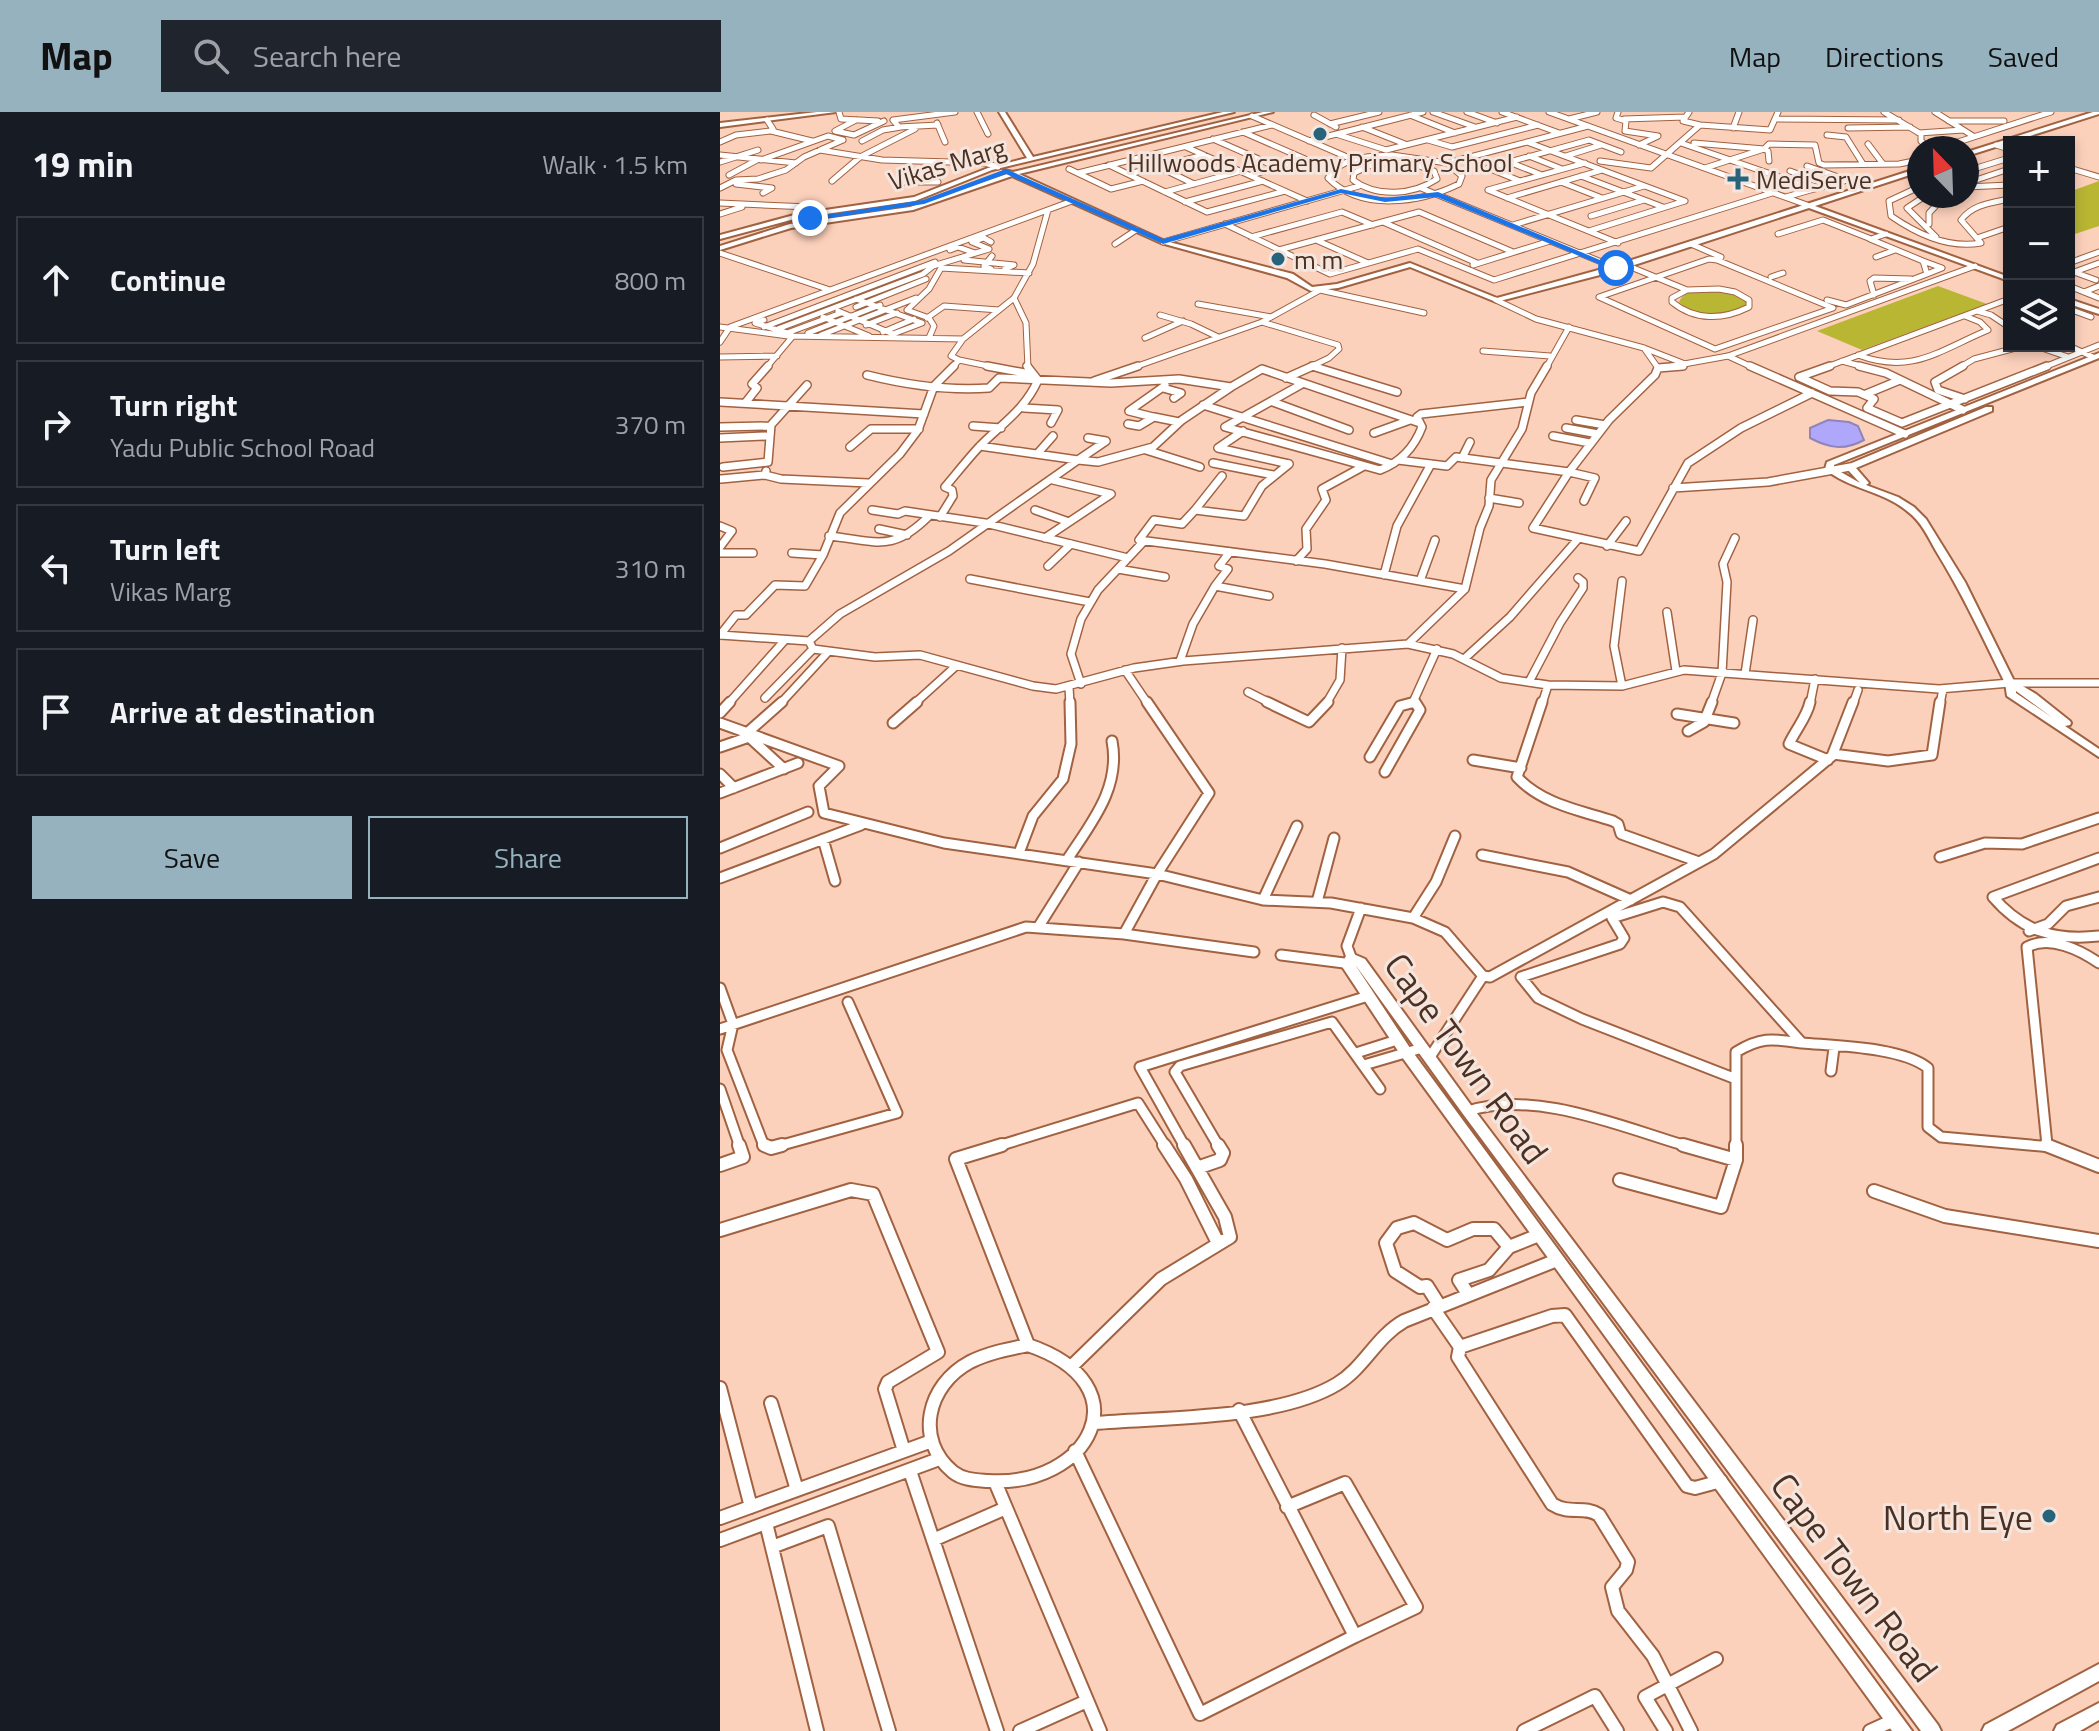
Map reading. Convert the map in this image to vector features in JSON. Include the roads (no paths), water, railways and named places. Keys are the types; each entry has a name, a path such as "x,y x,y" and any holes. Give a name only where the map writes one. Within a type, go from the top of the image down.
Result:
{"street":[{"path":"720,125 836,112 841,119 884,121 955,112"},
{"path":"977,112 988,134"},
{"path":"1005,112 1033,157"},
{"path":"720,245 790,226 911,209 1033,157 1214,112"},
{"name":"Vikas Marg","path":"1033,157 1231,112"},
{"path":"720,230 764,217 894,197 938,182 1270,112"},
{"path":"1325,112 1312,116 1346,131"},
{"path":"1330,124 1379,112"},
{"path":"1392,112 1456,133"},
{"path":"1309,141 1423,112"},
{"path":"1433,112 1478,128"},
{"path":"1467,112 1497,123"},
{"path":"1502,112 1560,133"},
{"path":"1549,112 2003,277"},
{"path":"1569,119 1597,112"},
{"path":"1618,112 1616,118 1624,122"},
{"path":"1733,128 1739,112"},
{"path":"1687,115 1683,121 1700,125 1770,130 1778,112"},
{"path":"1884,112 1919,133 1963,130"},
{"path":"1935,112 1973,136 2006,123 2051,112"},
{"path":"1995,112 2006,123"},
{"path":"1979,149 2099,112"},
{"path":"1252,114 1368,166"},
{"name":"Vikas Marg","path":"720,245 780,220 813,211 903,201 1002,169 1252,114"},
{"path":"934,115 945,142"},
{"path":"1603,132 1624,122 1687,115"},
{"path":"1336,134 1379,150 1517,117"},
{"path":"1775,119 1899,120"},
{"path":"767,120 771,131"},
{"path":"856,120 835,131 854,135 884,121"},
{"path":"893,120 901,127"},
{"path":"1949,121 2006,123"},
{"path":"1624,122 1625,131 1658,136 1639,145"},
{"path":"862,141 883,130 938,125"},
{"path":"1078,173 1272,125"},
{"path":"1428,140 1452,147 1538,125"},
{"path":"1600,161 1646,169 1700,125"},
{"path":"1428,168 1588,126"},
{"path":"832,181 841,168 860,155 918,127"},
{"path":"1362,127 1405,144"},
{"path":"1848,128 1910,127"},
{"path":"1154,129 1155,133 1165,133"},
{"path":"720,142 736,135 771,131 812,141"},
{"path":"1243,132 1305,159 1251,176"},
{"path":"1138,133 1148,137"},
{"path":"1827,135 1846,137 1863,164"},
{"path":"720,188 730,180 759,160 828,136 843,140 786,170 763,178 730,180"},
{"path":"1213,139 1279,168"},
{"path":"1520,181 1488,168 1589,140 1621,152 1542,175 1488,190 1619,243"},
{"path":"1527,142 1685,201 1589,231"},
{"path":"1682,142 1764,149 1768,151 1769,161"},
{"path":"1682,142 1814,189"},
{"path":"1705,168 1772,144 1814,145 1820,164"},
{"path":"1868,144 1883,164"},
{"path":"1565,156 1601,145"},
{"path":"1996,145 2003,147"},
{"path":"1185,146 1307,201"},
{"path":"720,162 758,150"},
{"path":"820,150 882,160 1002,169 1163,242 1290,276 1303,286 1424,313"},
{"path":"720,155 796,163"},
{"path":"1129,174 1205,155"},
{"path":"1392,155 1447,163 1462,176 1459,184 1438,195 1385,200 1341,191 1328,178 1331,171 1354,160 1392,155"},
{"path":"1529,156 1562,169"},
{"path":"1979,167 2003,160"},
{"path":"1822,188 1784,173 1820,164 1907,161"},
{"path":"1163,242 1359,186 1391,191 1421,188 1437,179 1434,171 1428,168 1401,162 1368,166 1352,176 1359,186"},
{"path":"1509,162 1542,175"},
{"path":"1109,165 1207,212 1285,191"},
{"path":"1784,197 1847,180 1807,166"},
{"path":"1159,167 1194,184"},
{"path":"914,182 922,169"},
{"name":"Vikas Marg","path":"720,245 803,219 911,205 968,186 1002,169"},
{"path":"1069,169 1111,189 1143,181"},
{"path":"1507,198 1602,170"},
{"path":"2075,170 2099,177"},
{"path":"1165,192 1241,171"},
{"path":"1790,171 1830,186"},
{"path":"1979,180 2003,171"},
{"path":"1496,300 1626,265 1907,174"},
{"path":"1581,176 1664,208"},
{"path":"720,179 772,188 763,193"},
{"path":"1185,202 1263,181"},
{"path":"894,182 938,182"},
{"path":"1561,182 1603,198"},
{"path":"953,184 968,186"},
{"path":"1979,185 2003,185"},
{"path":"1512,226 1644,186"},
{"path":"1421,188 1616,268"},
{"path":"1907,191 1889,201 1891,216 1902,224 1965,247 1981,243 1961,220 1965,214 1983,204 2003,200"},
{"path":"1225,224 1330,274 1418,249 1493,280 1772,193"},
{"path":"1591,216 1644,200"},
{"path":"720,342 730,327 832,294 1072,201"},
{"path":"720,203 813,211"},
{"path":"720,214 749,205"},
{"path":"1570,208 1612,224"},
{"path":"1907,208 1912,217 1929,224"},
{"path":"1934,208 1929,213 1929,224 1936,237"},
{"path":"1038,380 1030,374 951,356 963,339 1014,298 1029,273 1048,210"},
{"path":"1251,237 1342,212 1373,225"},
{"path":"1279,250 1419,212 1513,252"},
{"path":"1778,234 1841,217"},
{"path":"1691,244 1840,305 1942,268 1828,221"},
{"path":"1383,222 1477,263"},
{"path":"1816,222 1872,240 1889,235"},
{"path":"1974,237 2001,224"},
{"path":"1974,237 2003,229"},
{"path":"1115,244 1136,230"},
{"path":"841,313 787,333 755,323 914,261 984,238 992,241 967,250 959,258 959,266 914,261"},
{"path":"1316,240 1368,263"},
{"path":"1462,268 1550,241"},
{"path":"847,296 911,270 989,249 972,242"},
{"path":"720,245 832,294 846,304 908,326"},
{"path":"958,247 1004,262"},
{"path":"1876,257 1895,250"},
{"path":"944,252 959,258 990,259"},
{"path":"2075,261 2099,252"},
{"path":"930,257 937,264"},
{"path":"1714,259 1833,308 1715,349 1599,297 1655,277 1714,259"},
{"path":"1923,261 1927,275"},
{"path":"2075,272 2099,263"},
{"path":"775,330 923,274 937,264"},
{"path":"1091,382 1262,322 1320,290 1410,265 1536,319 1644,348 1689,365"},
{"path":"1626,265 1687,290 1712,288 1737,292 1749,300 1749,307 1741,312 1718,316 1684,312 1672,302 1672,298 1687,290"},
{"path":"1658,368 1728,356 1975,266"},
{"path":"856,307 933,276 902,267"},
{"path":"929,338 934,326 927,318 907,310 929,289 941,268 1029,273"},
{"path":"808,333 927,285 890,271"},
{"path":"1771,277 1783,273"},
{"path":"2075,274 2098,283"},
{"path":"877,276 918,291"},
{"path":"1874,295 1870,281 1874,278 1915,280"},
{"path":"770,317 820,336 916,298 864,281"},
{"path":"2084,292 2098,283"},
{"path":"850,287 902,304"},
{"path":"2075,288 2099,298"},
{"path":"832,294 857,299 905,316"},
{"path":"764,327 822,305 832,294"},
{"path":"1014,298 1027,326 1026,365 1030,374"},
{"path":"812,301 886,331"},
{"path":"2003,301 1799,377 1830,391 1849,390 1866,394 1874,399 1867,408 1902,423 2099,345"},
{"path":"1198,304 1271,317"},
{"path":"794,306 872,336 908,326"},
{"path":"927,318 944,306 999,310"},
{"path":"2075,307 2082,306 2095,315"},
{"path":"2075,309 2095,315"},
{"path":"1977,311 2003,323"},
{"path":"784,312 840,334 905,316"},
{"path":"862,333 897,313"},
{"path":"1160,315 1183,321 1218,337"},
{"path":"905,316 908,326"},
{"path":"1858,355 1883,364 1908,364 1988,330 1980,322 1964,316"},
{"path":"1145,338 1183,321"},
{"path":"1262,322 1338,345 1339,349 1329,358 1286,378"},
{"path":"720,327 793,336 963,339"},
{"path":"1408,644 1465,589 1491,480 1522,429 1528,402 1550,356 1569,327"},
{"path":"1779,329 1788,333"},
{"path":"746,402 757,388 752,384 793,336"},
{"path":"1644,348 1658,368"},
{"path":"2075,349 2097,358"},
{"path":"1483,351 1550,356"},
{"path":"1965,399 1938,390 1935,382 1974,359 2003,351"},
{"path":"2053,352 2068,357"},
{"path":"720,357 777,356"},
{"path":"1728,356 1905,434"},
{"path":"1673,488 1768,482 1850,467 2097,358"},
{"path":"720,635 736,615 746,615 775,585 805,586 823,555 840,513 900,454 919,429 934,388 959,360"},
{"path":"1842,361 1878,370 1963,410"},
{"path":"1312,366 1397,392"},
{"path":"1658,368 1655,375 1590,443 1533,528 1635,552 1642,549 1688,463 1774,410 1812,393"},
{"path":"980,446 1098,462 1146,450 1203,405 1262,369 1420,423"},
{"path":"1829,469 1830,464 1963,410 2071,371"},
{"path":"867,375 934,388 989,388 999,378 1091,382 1171,380 1231,387"},
{"path":"940,517 953,496 952,490 945,487 980,446 1031,400 1038,380"},
{"path":"1171,380 1129,411 1179,422"},
{"path":"1866,394 1900,380"},
{"path":"1302,384 1225,427 1380,470 1395,462 1415,444 1422,427 1417,417 1429,411 1528,402"},
{"path":"765,475 768,462 765,436 769,426 784,404 807,385"},
{"path":"1163,387 1181,393 1174,398"},
{"path":"720,402 784,404 864,413 924,414"},
{"path":"1273,402 1349,430"},
{"path":"1203,405 1395,462 1448,466 1454,457 1595,478 1584,501"},
{"path":"1024,408 1058,410 1051,423"},
{"path":"1128,424 1139,426 1141,421 1153,417"},
{"path":"1374,433 1410,420"},
{"path":"1576,420 1605,425"},
{"path":"720,427 769,426"},
{"path":"973,426 1001,428"},
{"path":"1566,428 1598,434"},
{"path":"850,447 871,429 919,429"},
{"path":"1195,510 1244,516 1262,486 1289,464 1218,448 1243,431"},
{"path":"720,438 765,436"},
{"path":"1038,453 1053,436"},
{"path":"1553,436 1590,443"},
{"path":"765,698 840,614 949,551 1106,441 1088,438"},
{"path":"1462,458 1470,442"},
{"path":"1146,450 1200,467"},
{"path":"1009,459 1017,451"},
{"path":"720,490 722,467 768,462"},
{"path":"1213,463 1273,475"},
{"path":"1384,575 1397,526 1431,464"},
{"path":"1296,561 1307,549 1306,529 1326,500 1322,489 1364,466"},
{"path":"1850,467 1871,488"},
{"path":"1829,469 1911,509 1923,521 1960,582 2010,683 2011,694 2099,754"},
{"path":"721,479 765,475 781,479 868,483"},
{"path":"1222,476 1182,524 1154,520 1139,540 1296,561 1465,589"},
{"path":"1045,538 1111,494 1053,480"},
{"path":"1489,498 1519,503"},
{"path":"872,510 985,523 1128,558"},
{"path":"1035,510 1069,522"},
{"path":"829,536 892,543 929,516"},
{"path":"1607,546 1626,521"},
{"path":"720,526 732,531 720,547"},
{"path":"879,529 907,535"},
{"path":"1688,731 1706,719 1722,673 1727,582 1723,564 1735,538"},
{"path":"1464,659 1518,611 1578,539"},
{"path":"1420,581 1435,540"},
{"path":"1081,684 1071,654 1079,637 1081,619 1090,602 1144,541"},
{"path":"1048,566 1071,544"},
{"path":"1180,661 1193,624 1228,569 1219,566 1230,552"},
{"path":"720,553 753,553 749,560"},
{"path":"792,553 823,555"},
{"path":"1118,569 1165,577"},
{"path":"1529,682 1560,623 1583,588 1583,582 1578,578"},
{"path":"970,579 1090,602"},
{"path":"1622,581 1613,661 1622,686"},
{"path":"1215,586 1269,596"},
{"path":"1667,612 1676,671"},
{"path":"1745,674 1753,620"},
{"path":"720,635 785,640 828,652 875,657 920,655 1033,686 1069,687 1125,670 1180,661 1408,644 1437,649 1501,678 1548,685 1622,686 1644,683 1676,671 1943,689 2010,683 2099,683"},
{"path":"720,713 785,640"},
{"path":"1248,692 1309,722 1334,697 1345,665 1342,648"},
{"path":"1415,702 1437,649"},
{"path":"748,732 767,718 828,652"},
{"path":"893,723 956,666"},
{"path":"1124,934 1157,874 1209,793 1125,670"},
{"path":"1815,679 1808,713 1799,722 1789,744 1831,757 1888,761 1932,755 1934,727 1943,689"},
{"path":"2010,683 2099,745"},
{"path":"1548,685 1517,777 1525,788 1613,821 1618,824 1621,834 1699,862"},
{"path":"1019,853 1033,816 1063,779 1071,744 1069,687"},
{"path":"1356,1053 1402,1046 1426,1053 1483,976 1499,974 1714,854 1831,757 1858,690"},
{"path":"1370,757 1401,705 1415,702"},
{"path":"1385,772 1420,710 1415,702"},
{"path":"1677,714 1734,723"},
{"path":"720,723 839,766 819,786 824,813 861,825 944,843 1157,874 1263,900 1317,902 1413,918 1445,932 1483,976"},
{"path":"720,747 749,737 784,769"},
{"path":"1067,860 1111,788 1117,757 1112,741"},
{"path":"1473,760 1521,768"},
{"path":"720,793 798,763"},
{"path":"720,774 734,788"},
{"path":"720,848 808,812"},
{"path":"1940,857 1985,843 2022,844 2099,818"},
{"path":"720,878 861,825"},
{"path":"1263,900 1297,826"},
{"path":"1413,918 1439,876 1455,836"},
{"path":"1317,902 1334,838"},
{"path":"823,839 835,881"},
{"path":"1482,855 1568,872 1631,900"},
{"path":"2099,858 1993,897 2029,931 2059,939 2099,936"},
{"path":"1039,926 1079,862"},
{"path":"2029,931 2048,924 2066,906 2099,897"},
{"path":"1736,1079 1571,1014 1538,998 1521,977 1620,944 1624,938 1612,918 1671,902 1680,907 1803,1044"},
{"path":"1281,955 1353,962 1347,946 1361,908"},
{"path":"720,1029 728,1021 1014,931 1039,926 1254,952"},
{"path":"2047,1145 2027,947 2037,943 2068,947 2087,953 2099,963"},
{"name":"Cape Town Road","path":"1353,962 1368,996 1402,1046 1898,1725"},
{"name":"Cape Town Road","path":"1353,962 1426,1053 1932,1731"},
{"path":"720,988 728,1021 727,1050 764,1146 771,1148 897,1113 848,1002"},
{"path":"1073,1365 1161,1279 1230,1237 1197,1168 1140,1067 1368,996"},
{"path":"1197,1168 1220,1160 1223,1153 1175,1072 1177,1068 1328,1021 1336,1024 1380,1089"},
{"path":"1620,1180 1721,1207 1736,1160 1736,1052 1759,1038 1913,1058 1928,1068 1928,1127 1941,1137 2047,1145 2099,1166"},
{"path":"1364,1065 1402,1046"},
{"path":"1831,1071 1834,1048"},
{"path":"720,1089 724,1116 743,1157 720,1165"},
{"path":"1028,1345 956,1159 1138,1103 1186,1179 1218,1243"},
{"path":"1468,1111 1490,1104 1542,1105 1736,1160"},
{"path":"720,1230 851,1190 873,1194 938,1352 888,1382 885,1389 904,1451"},
{"path":"1874,1191 1945,1216 2099,1241"},
{"path":"1509,1247 1494,1229 1473,1229 1447,1240 1414,1223 1397,1228 1386,1243 1395,1271 1420,1287 1427,1286 1460,1347 1458,1357 1552,1504 1563,1511 1592,1510 1599,1515 1620,1548 1628,1562 1626,1570 1612,1587 1618,1611 1653,1656 1691,1731"},
{"path":"1468,1294 1459,1280 1489,1270 1509,1247 1539,1235"},
{"path":"1095,1423 1239,1410 1296,1400 1332,1388 1347,1378 1396,1325 1436,1306 1557,1260"},
{"path":"1460,1347 1552,1316 1565,1315 1687,1486 1695,1488 1721,1481"},
{"path":"1028,1345 1046,1350 1073,1365 1091,1393 1095,1423 1084,1443 1050,1473 996,1484 959,1477 939,1459 929,1442 929,1410 955,1373 986,1355 1028,1345"},
{"path":"720,1388 751,1507"},
{"path":"771,1403 797,1490"},
{"path":"1239,1410 1355,1636"},
{"path":"720,1518 929,1442"},
{"path":"1075,1451 1200,1714 1416,1607 1345,1483 1287,1507"},
{"path":"720,1540 939,1459"},
{"path":"910,1471 997,1731"},
{"path":"996,1484 1100,1731"},
{"path":"933,1540 1006,1508"},
{"path":"766,1523 817,1731"},
{"path":"772,1547 828,1526 889,1731"},
{"path":"1666,1731 1645,1697 1716,1659"},
{"path":"1991,1731 2099,1672"},
{"path":"1524,1731 1595,1696 1617,1731"},
{"path":"1020,1731 1087,1701"},
{"path":"2063,1731 2099,1711"},
{"path":"1870,1731 1898,1725"}],"place":[{"name":"Hillwoods Academy Primary School","path":"1320,134"},
{"name":"MediServe","path":"1738,179"},
{"name":"m m","path":"1278,259"},
{"name":"North Eye","path":"2049,1516"}]}
